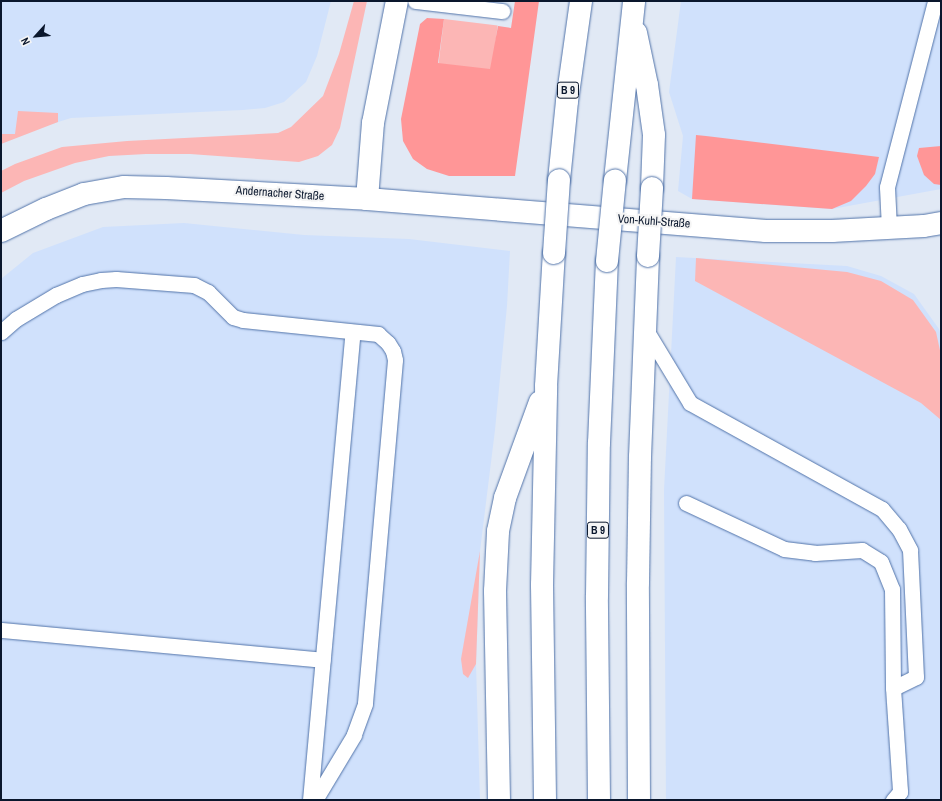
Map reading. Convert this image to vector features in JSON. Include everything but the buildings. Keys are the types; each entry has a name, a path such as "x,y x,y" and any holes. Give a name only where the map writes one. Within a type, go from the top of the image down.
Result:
{"main road":[{"path":"367,199 373,123 396,1"},
{"name":"B 9","path":"545,800 542,585 546,386 558,180 581,1"},
{"path":"633,8 647,85 654,136 640,457 638,567 639,800"},
{"name":"B 9","path":"598,800 597,596 599,443 607,261 633,8"},
{"name":"Andernacher Straße","path":"1,231 46,209 84,194 124,187 367,199"},
{"name":"Von-Kuhl-Straße","path":"367,199 766,230 832,231 941,223"},
{"path":"498,800 495,591 498,531 506,498 546,386"}],"lane":[{"path":"415,1 457,3 502,12"},
{"path":"889,228 887,187 934,1"},
{"path":"1,332 16,319 56,295 82,284 116,279 194,285 208,292 233,317 243,320 378,334 388,343 393,351 395,360 365,704 354,735 315,800"},
{"path":"646,330 690,403 882,509 900,529 910,550 916,677 893,688"},
{"path":"310,800 353,332"},
{"path":"686,503 784,549 815,553 862,550 880,562 892,589 893,688 900,792 893,800"},
{"path":"1,630 323,660"}],"shaded area":[{"path":"1,1 331,1 317,56 306,82 284,102 265,108 243,110 71,118 39,128 1,144"},
{"path":"354,1 367,1 340,128 332,145 318,156 299,162 190,154 109,156 75,163 24,181 1,193 1,171 15,164 62,147 127,141 278,133 291,127 323,96 339,54"},
{"path":"515,1 539,1 515,176 449,176 427,169 413,159 403,141 401,119 420,24 427,18 444,19 438,63 490,69 498,26 511,28"},
{"path":"681,1 941,1 941,189 832,209 692,199 678,191 683,136 669,92"},
{"path":"444,19 498,26 492,70 439,64"},
{"path":"18,111 58,113 58,122 1,144 1,134 15,134"},
{"path":"696,135 879,157 875,174 866,186 851,201 832,209 692,199"},
{"path":"941,146 941,185 934,184 924,175 917,156 919,148"},
{"path":"184,223 304,235 409,239 510,251 507,306 495,430 480,551 476,664 480,800 1,800 1,279 33,253 103,227"},
{"path":"676,257 847,266 881,276 914,294 939,329 941,336 941,800 666,800 664,490"},
{"path":"696,258 847,272 881,281 913,300 936,332 941,355 941,420 921,403 695,281"},
{"path":"480,551 476,664 468,678 463,674 461,659"}]}
